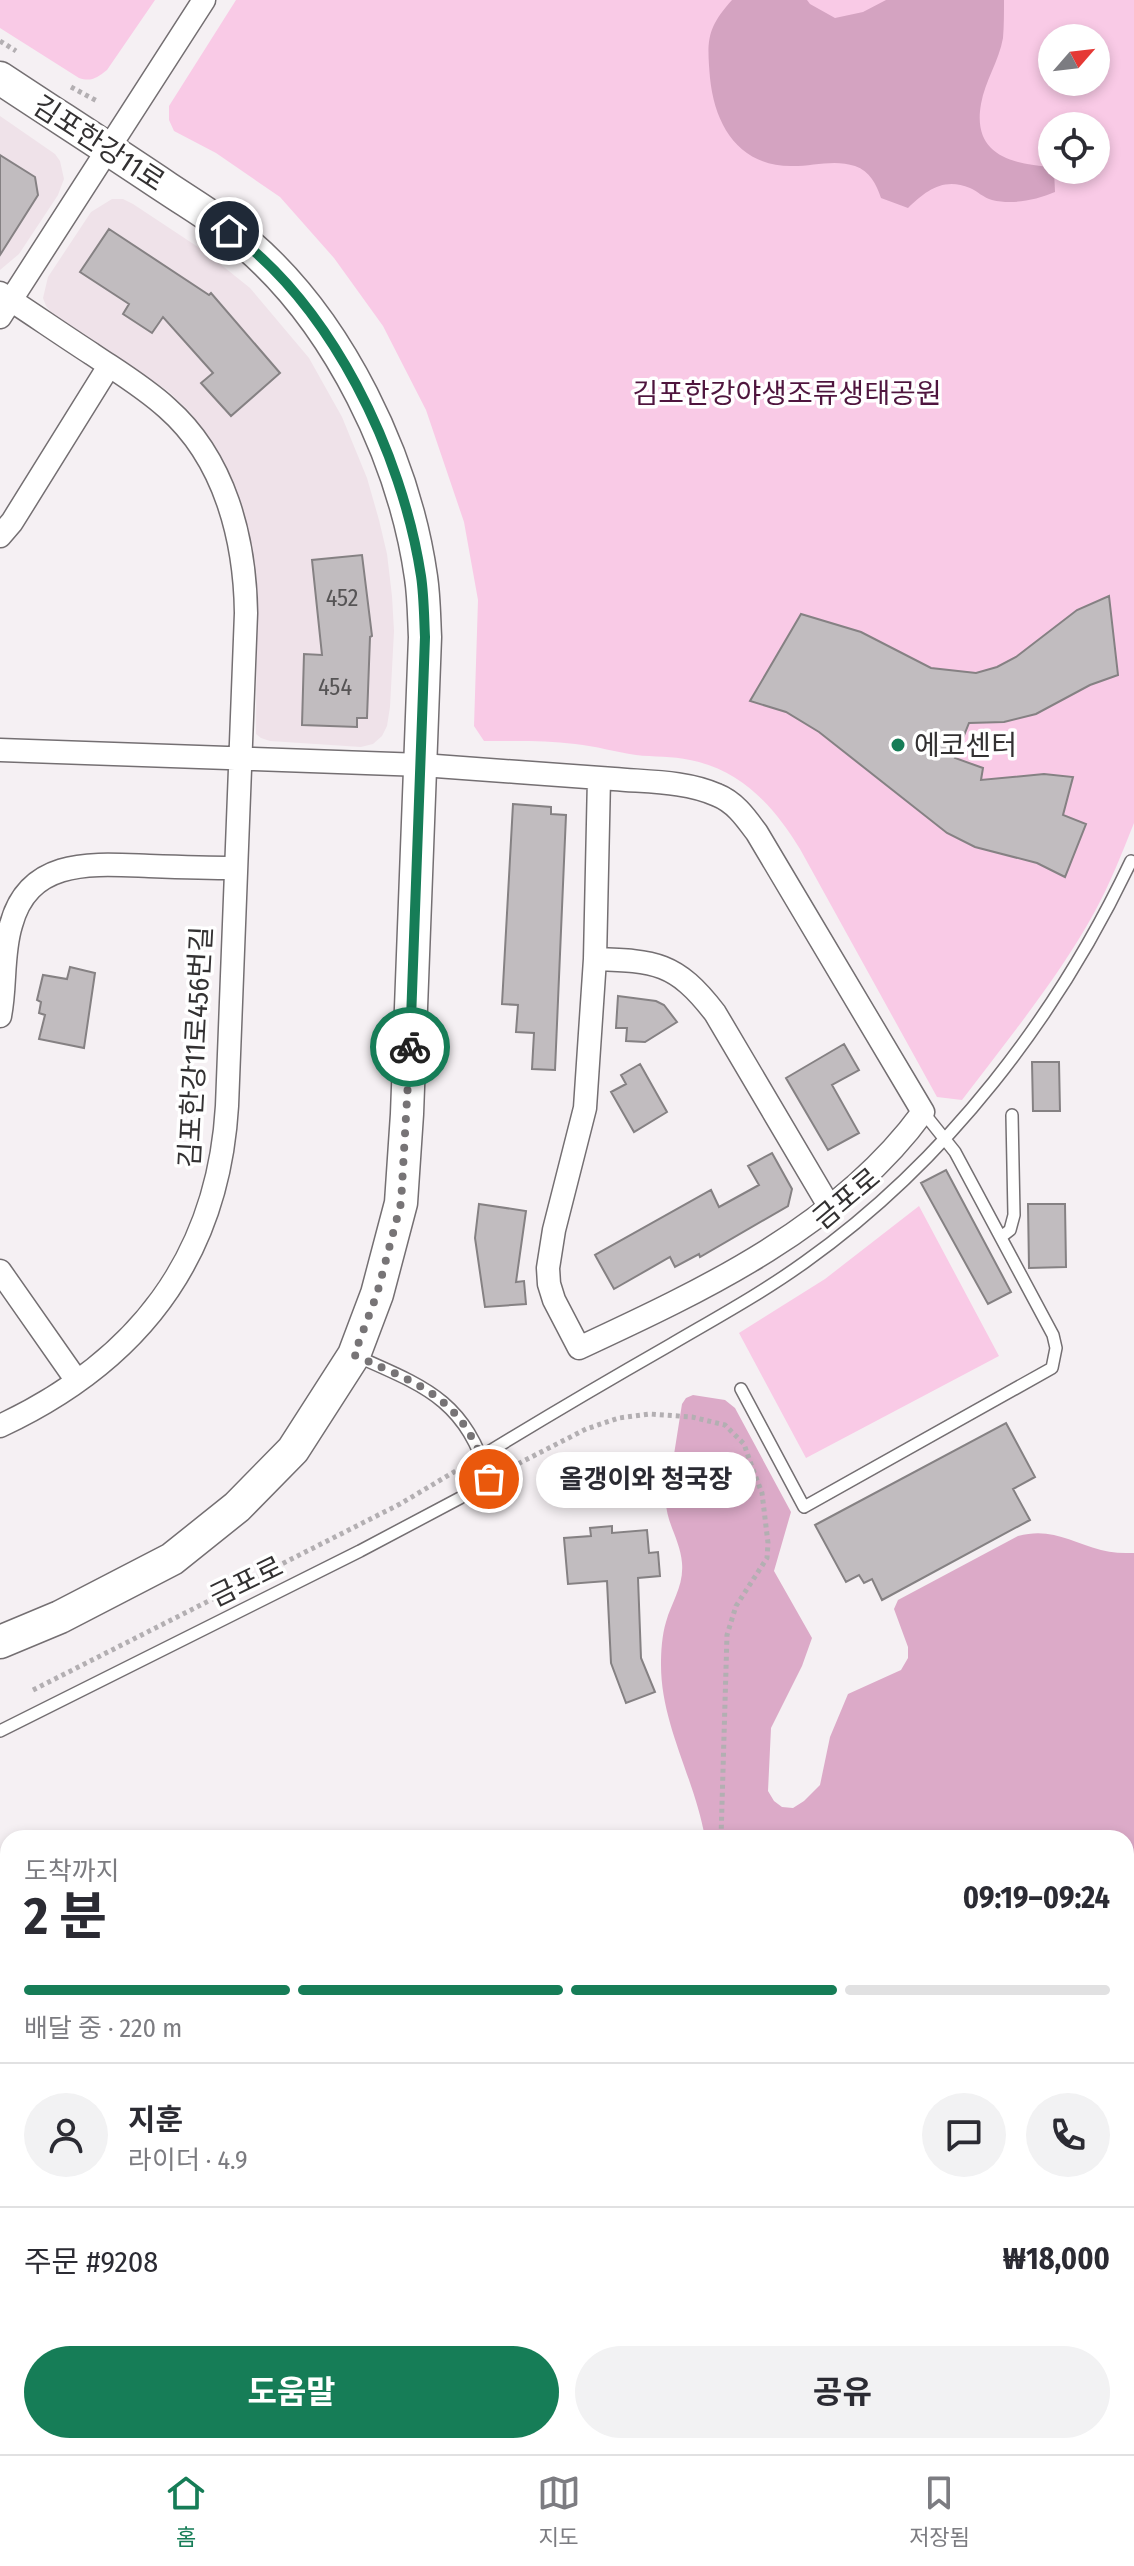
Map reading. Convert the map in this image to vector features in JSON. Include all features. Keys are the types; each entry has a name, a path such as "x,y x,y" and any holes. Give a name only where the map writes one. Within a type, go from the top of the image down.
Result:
{"main road":[{"name":"김포한강11로","path":"0,78 234,235 271,266 323,332 372,416 401,493 421,578 425,637 422,765 401,1203 377,1294 354,1355 293,1450 237,1507 172,1559 60,1617 0,1653"},
{"name":"김포한강11로","path":"0,1642 60,1617"}],"street":[{"path":"4,304 204,0"},
{"name":"김포한강11로456번길","path":"0,1426 77,1381 125,1343 162,1300 195,1242 216,1187 227,1106 246,584 238,534 228,501 214,471 184,425 152,394 4,304"},
{"path":"0,536 12,522 109,366"},
{"path":"0,750 422,765 599,778 667,783 718,795 744,816 923,1112 892,1151 829,1206 736,1270 579,1348 554,1300 548,1268 554,1230 585,1108 595,959 599,778"},
{"path":"0,1016 11,925 17,907 40,880 54,872 86,865 235,868"},
{"path":"595,959 660,965 686,980 700,993 715,1013 829,1206"},
{"path":"0,1271 77,1381"}],"lane":[{"name":"금포로","path":"482,1456 760,1292 806,1262 865,1216 945,1137 1002,1070 1057,996 1108,911 1131,861"},
{"path":"741,1389 804,1507 1052,1368 1056,1360 1053,1335 945,1137 923,1112"},
{"path":"1001,1237 1010,1230 1014,1215 1012,1115"},
{"path":"354,1355 435,1394 452,1408 482,1456 489,1479"},
{"name":"금포로","path":"0,1731 360,1551 460,1498 489,1479"}],"path":[{"path":"489,1479 586,1429 636,1415 713,1420 735,1433 744,1444 762,1493 768,1543 767,1558 736,1606 727,1635 721,1830"},
{"path":"24,1695 400,1504 482,1456"}],"shaded area":[{"path":"732,0 807,0 835,18 863,12 886,0 1004,0 1003,38 981,104 983,135 998,154 1038,165 1038,184 1055,184 1055,192 1008,202 989,199 970,188 951,184 928,191 908,208 881,198 872,179 855,166 840,163 774,165 758,160 745,152 724,128 713,96 709,54 710,36 717,19"},
{"path":"0,116 55,154 64,179 58,195 19,254 0,270"},
{"path":"112,199 123,199 133,204 204,251 250,288 309,358 342,417 367,478 379,520 392,596 394,631 390,707 387,726 373,744 361,747 270,741 256,734 257,580 245,517 224,463 190,412 168,391 46,306 43,298 48,277 91,212"},
{"path":"693,1395 725,1400 735,1408 791,1512 774,1571 812,1638 802,1666 771,1728 768,1791 774,1801 782,1807 793,1808 820,1785 830,1737 848,1694 901,1670 908,1658 908,1647 894,1609 898,1600 1018,1536 1041,1533 1105,1551 1134,1553 1134,1830 703,1830 666,1709 661,1665 665,1627 682,1571 666,1496 682,1404"}],"green space":[{"path":"0,0 155,0 107,70 87,80 0,28"},
{"name":"김포한강야생조류생태공원","path":"236,0 1134,0 1134,823 1116,868 1080,938 962,1100 937,1097 800,849 767,805 741,781 709,765 683,759 564,743 484,741 474,726 478,600 464,522 426,410 383,326 334,258 280,197 216,153 174,131 169,120 169,106"},
{"path":"919,1206 999,1356 806,1458 739,1333 825,1279"}],"building":[{"path":"0,155 35,177 38,195 0,255"},
{"path":"109,229 209,295 211,293 280,373 231,416 201,383 213,373 163,317 152,333 123,314 129,304 80,272"},
{"path":"362,555 372,636 367,718 357,718 357,727 302,725 304,654 322,655 312,560"},
{"name":"에코센터","path":"1109,596 1118,675 1090,685 1036,714 1004,722 969,723 955,758 983,768 981,780 1044,774 1073,777 1063,815 1086,824 1065,877 1037,863 975,847 947,833 819,732 786,712 750,701 801,614 861,632 931,668 976,673 1016,657 1077,610"},
{"path":"513,804 551,807 551,814 566,815 555,1070 532,1069 534,1033 516,1032 518,1005 502,1004"},
{"path":"70,967 95,973 84,1048 39,1039 45,1015 39,1013 41,1002 37,1000 43,975 67,979"},
{"path":"618,996 656,1001 664,1005 677,1022 645,1042 626,1041 627,1028 616,1028"},
{"path":"844,1044 859,1070 832,1085 859,1133 828,1150 786,1078"},
{"path":"1032,1062 1059,1062 1060,1111 1033,1111"},
{"path":"640,1064 667,1112 634,1132 611,1092 626,1084 621,1075"},
{"path":"772,1153 792,1189 788,1206 700,1257 699,1254 675,1267 670,1257 614,1289 595,1255 711,1190 719,1207 759,1185 748,1166"},
{"path":"946,1170 1011,1292 988,1304 921,1183"},
{"path":"479,1204 526,1211 516,1282 524,1281 526,1304 485,1307 475,1238"},
{"path":"1028,1204 1065,1204 1066,1267 1029,1268"},
{"path":"1006,1423 1035,1477 1013,1489 1030,1520 882,1600 872,1579 864,1583 859,1575 846,1582 815,1525"},
{"path":"612,1526 612,1533 647,1530 649,1553 658,1552 660,1576 638,1578 641,1658 655,1692 626,1703 611,1663 607,1581 568,1584 564,1538 591,1536 590,1528"}],"way so far":[{"path":"410,1047 401,1203 377,1294 354,1355 418,1384 452,1408 474,1440 489,1479"}],"place":[{"name":"에코센터","path":"898,745"},
{"name":"올갱이와 청국장","path":"489,1479"}],"route":[{"path":"229,231 271,266 297,296 347,369 388,454 414,540 421,578 425,637 410,1047"}]}
